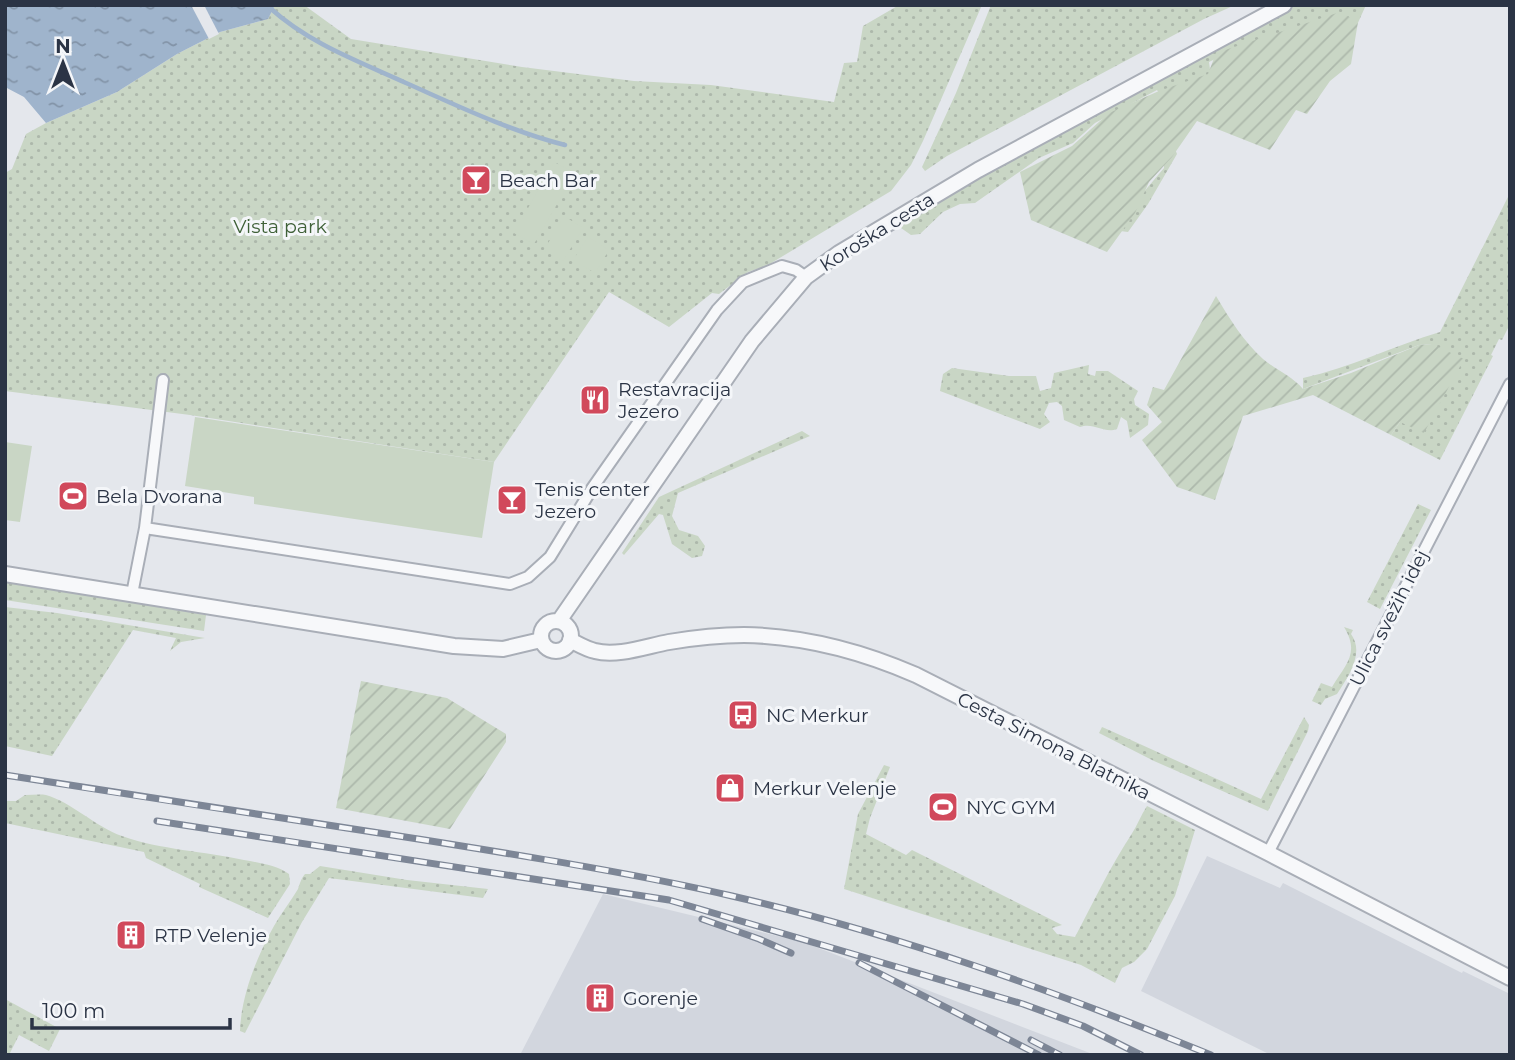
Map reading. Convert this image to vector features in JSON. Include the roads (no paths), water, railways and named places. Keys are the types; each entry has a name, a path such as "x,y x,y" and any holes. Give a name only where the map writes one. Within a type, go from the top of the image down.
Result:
{"street":[{"name":"Koroška cesta","path":"559,621 752,341 806,277 839,253 978,170 1284,5"},
{"path":"145,528 510,584 528,577 551,557 592,489 717,310 743,282 782,266 796,270 806,277"},
{"path":"132,594 145,528 163,380"},
{"name":"Ulica svežih idej","path":"1268,853 1510,384"},
{"path":"5,574 454,646 503,649 541,640"},
{"path":"559,621 570,631 570,640 565,648 556,651 547,648 541,635 545,626 559,621"},
{"name":"Cesta Simona Blatnika","path":"570,640 596,652 615,652 674,641 743,635 776,637 843,648 878,659 916,675 1510,978"}],"water":[{"path":"5,5 275,5 268,19 220,32 177,54 117,92 46,123 24,97 5,87"}],"waterway":[{"path":"270,8 301,32 352,59 484,117 565,145"}],"railway":[{"path":"5,775 536,858 732,896 914,946 1093,1008 1211,1055"},
{"path":"157,821 669,900 1023,1004 1083,1026 1141,1055"},
{"path":"702,919 791,953"},
{"path":"859,963 1039,1055"},
{"path":"1031,1040 1060,1055"}],"place":[{"name":"Beach Bar","path":"476,180"},
{"name":"Restavracija Jezero","path":"595,400"},
{"name":"Bela Dvorana","path":"73,496"},
{"name":"Tenis center Jezero","path":"512,500"},
{"name":"NC Merkur","path":"743,715"},
{"name":"Merkur Velenje","path":"730,788"},
{"name":"NYC GYM","path":"943,807"},
{"name":"RTP Velenje","path":"131,935"},
{"name":"Gorenje","path":"600,998"}],"park label":[{"name":"Vista park","path":"280,226"}]}
